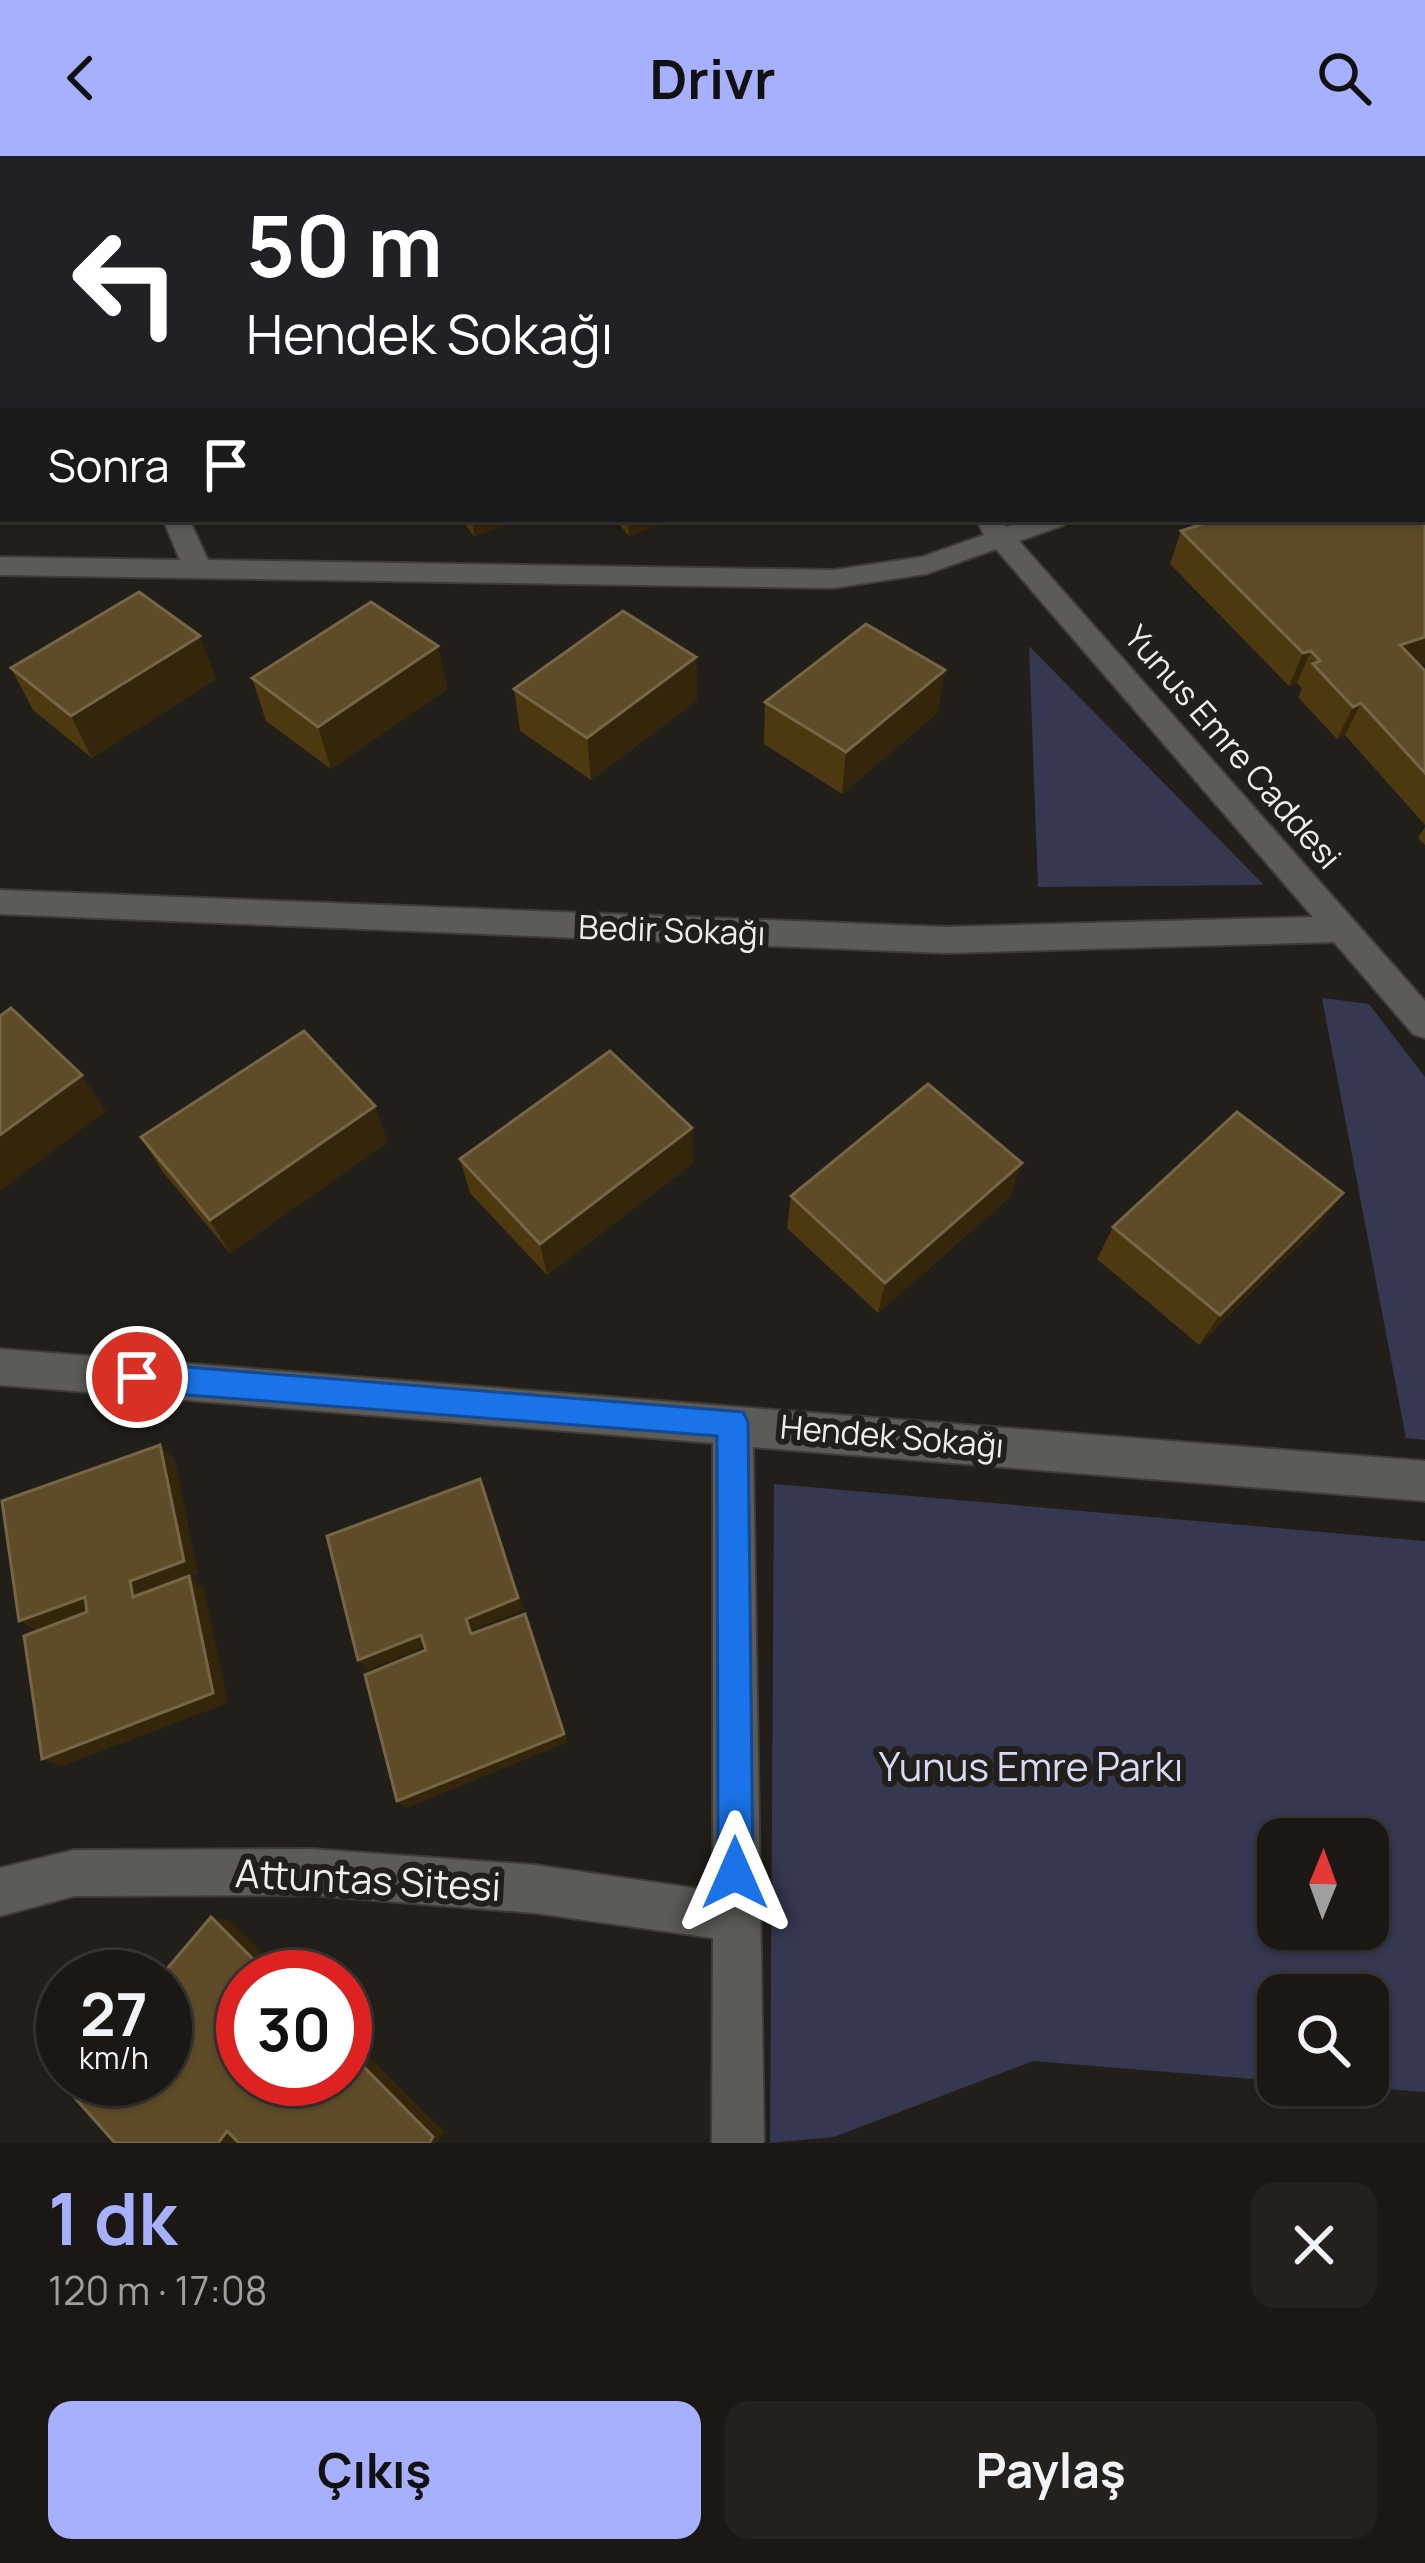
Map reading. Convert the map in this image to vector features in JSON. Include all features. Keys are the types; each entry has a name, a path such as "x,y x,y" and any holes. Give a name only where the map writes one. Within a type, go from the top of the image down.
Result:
{"street":[{"path":"177,522 199,572"},
{"path":"0,566 833,579 926,565 994,529 1037,522"},
{"name":"Yunus Emre Caddesi","path":"994,529 1425,1024"},
{"name":"Bedir Sokağı","path":"0,902 945,940 1345,929"},
{"name":"Hendek Sokağı","path":"0,1367 733,1422 1425,1481"},
{"path":"733,1422 739,2143"},
{"name":"Attuntas Sitesi","path":"0,1892 74,1873 311,1872 535,1889 736,1918"}],"green space":[{"path":"1029,646 1264,885 1038,887"},
{"path":"1322,998 1369,1004 1425,1077 1425,1440 1406,1438"},
{"name":"Yunus Emre Parkı","path":"774,1484 1425,1541 1425,2092 1389,2089 1389,1974 1257,1974 1257,2079 1033,2061 834,2137 770,2143"}],"building":[{"path":"1208,522 1425,522 1425,637 1400,645 1425,671 1425,773 1361,703 1353,707 1313,664 1320,661 1311,651 1303,653 1181,531"},
{"path":"139,592 200,636 71,716 11,668"},
{"path":"371,602 438,646 318,727 252,678"},
{"path":"623,611 696,657 587,738 514,689"},
{"path":"866,624 945,670 846,752 765,702"},
{"path":"11,1008 82,1075 0,1135 0,1016"},
{"path":"304,1031 375,1106 210,1220 141,1137"},
{"path":"610,1051 692,1128 540,1244 460,1159"},
{"path":"928,1084 1022,1163 885,1283 791,1196"},
{"path":"1237,1112 1343,1193 1220,1315 1113,1227"},
{"path":"160,1445 184,1561 130,1581 133,1597 189,1576 213,1693 42,1759 24,1636 87,1612 85,1597 19,1621 2,1501"},
{"path":"480,1479 518,1598 466,1619 471,1634 525,1614 564,1734 397,1801 365,1675 426,1650 421,1635 358,1660 327,1536"},
{"path":"211,1917 244,1950 216,1950 216,2106 372,2106 372,2075 433,2137 429,2143 239,2143 227,2131 218,2143 115,2143 82,2106 192,2106 192,1950 183,1950"}],"route":[{"path":"137,1377 733,1422 735,1873"}]}
